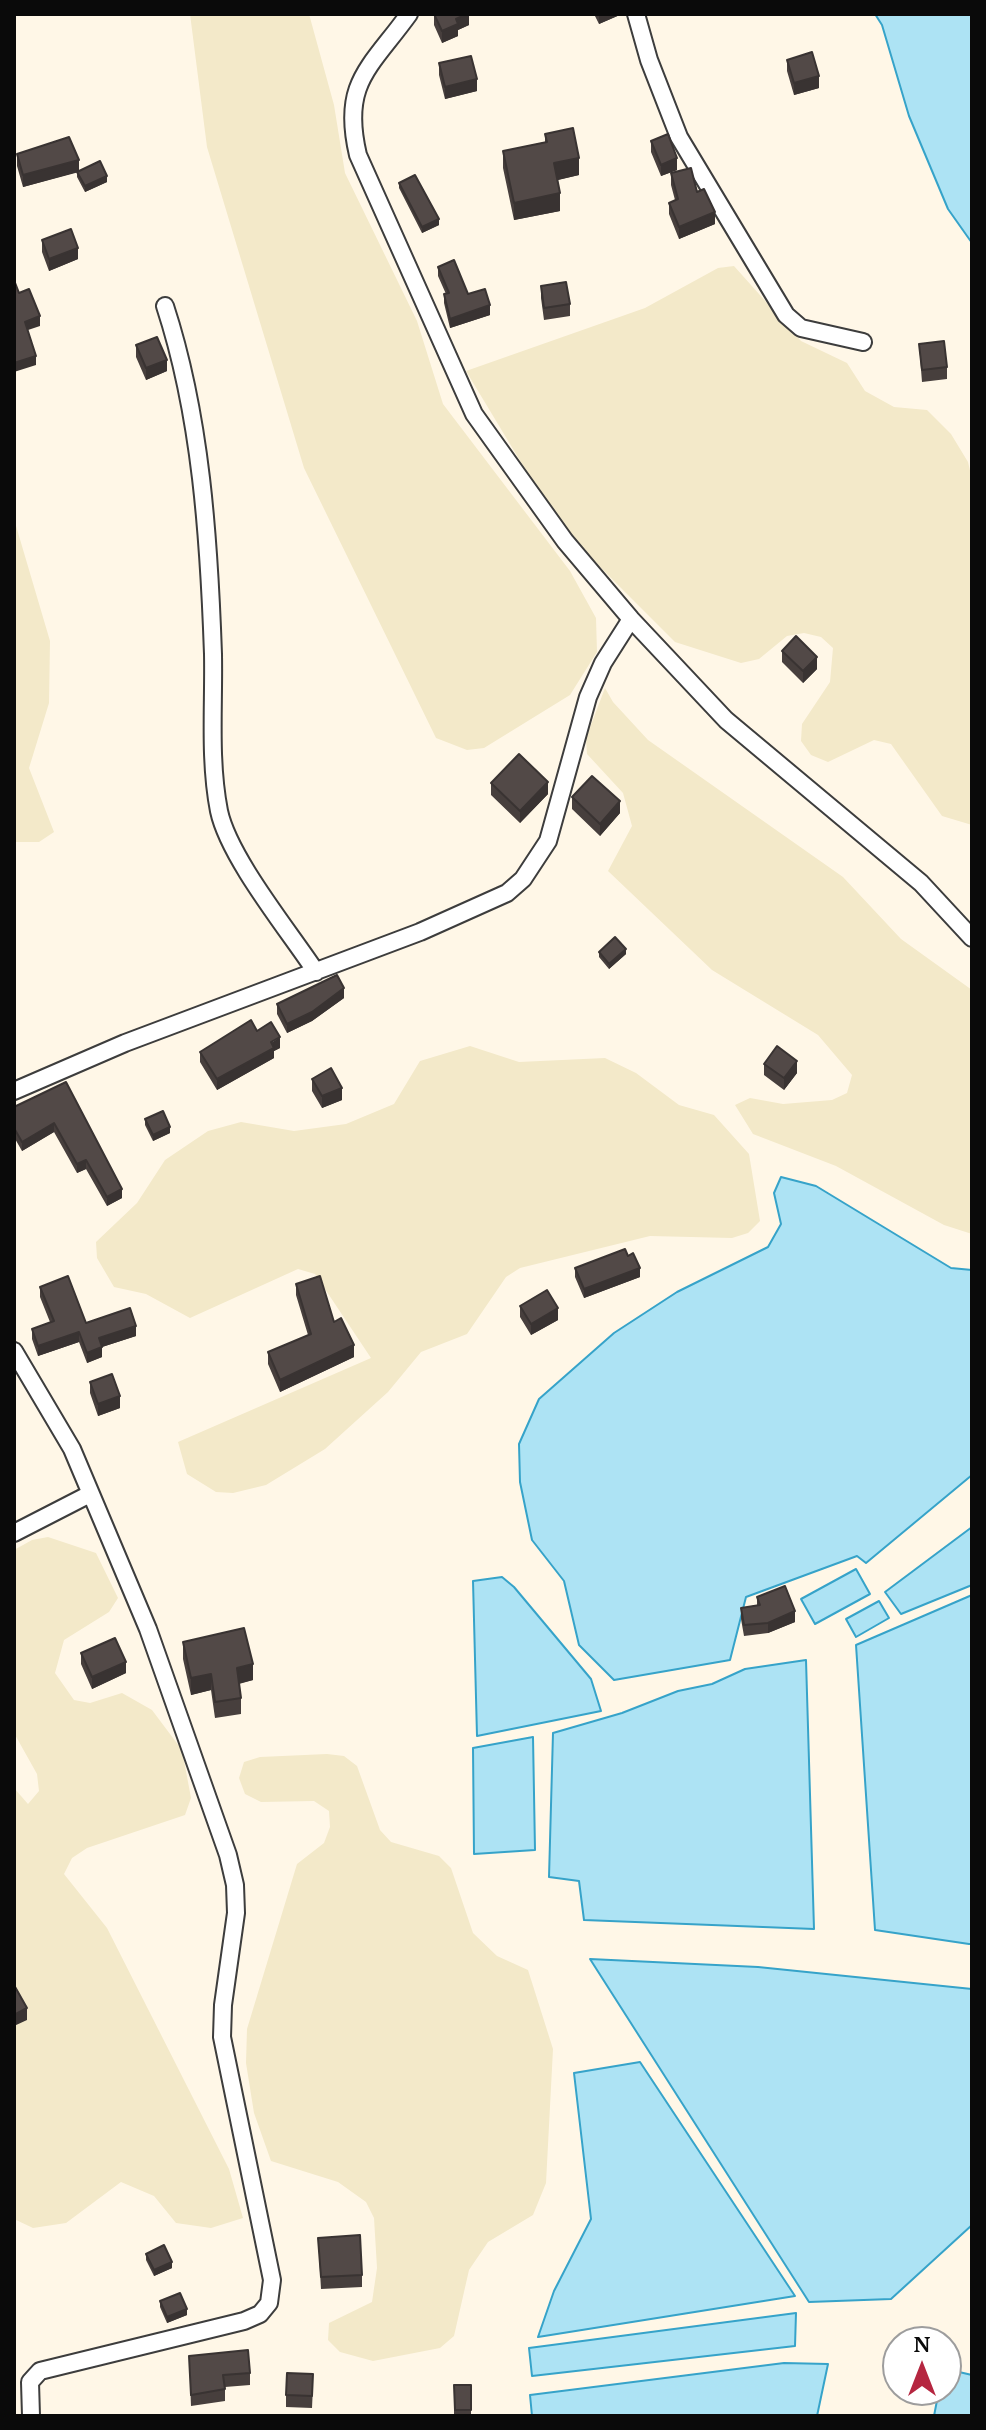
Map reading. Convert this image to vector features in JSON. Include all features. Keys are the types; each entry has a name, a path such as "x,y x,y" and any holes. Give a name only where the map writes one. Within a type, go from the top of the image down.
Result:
{"street":[{"path":"409,14 374,59 357,91 350,121 358,155 386,210 433,327 474,414 565,541 631,619 726,720 910,873 972,938"},
{"path":"636,14 649,60 679,137 786,315 801,328 863,342"},
{"path":"165,306 183,360 207,553 213,744 220,813 243,862 316,972"},
{"path":"14,1091 125,1043 316,972 507,893 523,879 548,841 588,697 631,619"},
{"path":"14,1351 72,1449 148,1629 231,1866 236,1913 223,2005 222,2037 268,2251 272,2291 260,2314 244,2321 40,2371 30,2382 31,2416"},
{"path":"14,1533 90,1494"}],"shaded area":[{"path":"190,14 309,14 334,105 345,173 417,321 443,404 570,571 596,618 597,652 570,695 484,748 467,750 436,738 304,468 207,147"},
{"path":"734,266 801,341 847,363 865,391 894,407 927,410 951,434 968,462 972,479 972,825 942,816 891,744 874,740 828,762 811,755 801,741 802,724 830,682 833,648 821,637 804,633 787,636 759,659 741,663 675,642 560,527 466,371 645,308 718,268"},
{"path":"14,519 50,641 49,703 29,768 54,832 39,842 14,842"},
{"path":"605,688 613,702 648,740 843,877 901,939 972,990 972,1234 944,1225 836,1166 753,1134 735,1105 750,1098 783,1104 832,1100 847,1093 852,1075 818,1035 712,970 608,871 632,826 623,793 587,754 586,738"},
{"path":"470,1046 519,1062 605,1058 636,1073 679,1105 714,1115 749,1154 760,1221 748,1233 732,1238 650,1236 520,1268 506,1277 467,1334 421,1352 388,1392 325,1449 266,1485 233,1493 216,1492 187,1474 178,1442 371,1358 315,1274 298,1269 190,1318 146,1294 114,1287 97,1258 96,1242 137,1203 165,1160 208,1131 241,1122 294,1131 346,1124 394,1104 420,1061"},
{"path":"48,1537 96,1553 118,1598 109,1612 64,1640 55,1673 74,1700 90,1703 122,1693 152,1710 182,1750 191,1798 185,1815 87,1848 72,1858 64,1874 107,1928 229,2169 243,2218 211,2228 176,2223 154,2196 121,2182 66,2223 33,2228 14,2219 14,1788 28,1804 39,1791 37,1774 14,1733 14,1550 32,1540"},
{"path":"344,1756 357,1766 380,1830 391,1842 439,1856 451,1868 473,1933 497,1956 528,1970 553,2049 546,2183 533,2215 488,2242 469,2270 454,2336 440,2348 373,2361 340,2352 328,2340 329,2323 372,2302 377,2268 374,2218 366,2202 338,2182 271,2161 254,2113 246,2063 247,2029 297,1864 324,1843 330,1827 329,1811 314,1801 261,1802 245,1794 239,1778 244,1762 260,1757"}],"water":[{"path":"875,14 972,14 972,243 948,209 909,116 882,25"},
{"path":"781,1177 816,1186 951,1268 972,1270 972,1475 866,1563 857,1556 746,1597 730,1660 614,1680 579,1645 564,1581 532,1540 520,1482 519,1444 539,1399 614,1333 677,1292 768,1247 781,1224 774,1193"},
{"path":"972,1527 972,1585 901,1614 885,1592"},
{"path":"856,1569 870,1594 815,1624 801,1599"},
{"path":"502,1577 514,1587 591,1679 601,1711 477,1736 473,1581"},
{"path":"972,1595 972,1944 969,1944 875,1930 856,1645"},
{"path":"879,1601 889,1618 856,1637 846,1619"},
{"path":"806,1660 814,1929 584,1920 579,1881 549,1877 553,1733 622,1713 678,1691 712,1684 745,1669"},
{"path":"533,1737 535,1850 474,1854 473,1748"},
{"path":"590,1959 758,1967 972,1989 972,2225 891,2299 809,2302"},
{"path":"640,2062 795,2296 538,2337 554,2291 591,2219 574,2073"},
{"path":"796,2313 795,2346 532,2376 529,2348"},
{"path":"784,2363 828,2364 817,2416 532,2416 530,2395"},
{"path":"962,2373 972,2375 972,2416 934,2416 936,2406 962,2406"}],"building":[{"path":"434,14 467,14 456,19 458,24 442,31"},
{"path":"812,52 819,76 794,83 787,60"},
{"path":"471,56 477,79 445,87 439,63"},
{"path":"573,128 579,158 554,163 560,193 514,203 503,151 547,142 545,134"},
{"path":"668,134 677,158 661,165 651,141"},
{"path":"69,137 79,160 23,175 17,154"},
{"path":"100,161 107,176 85,186 77,172"},
{"path":"691,168 697,192 704,189 715,212 679,227 669,203 678,199 671,173"},
{"path":"415,175 439,219 422,227 399,183"},
{"path":"71,229 78,248 49,259 42,240"},
{"path":"454,260 468,294 485,289 490,305 450,319 444,294 449,293 438,267"},
{"path":"14,280 19,293 29,289 40,316 25,322 36,356 14,363"},
{"path":"566,282 570,304 544,308 541,286"},
{"path":"157,337 167,360 146,368 136,345"},
{"path":"944,341 947,367 922,370 919,344"},
{"path":"796,636 817,657 803,671 782,651"},
{"path":"519,754 548,782 520,811 491,783"},
{"path":"592,776 620,801 600,824 572,797"},
{"path":"615,937 626,949 609,964 599,952"},
{"path":"337,975 344,988 312,1012 287,1024 277,1004"},
{"path":"251,1020 257,1031 271,1022 280,1037 271,1042 274,1048 217,1079 200,1052"},
{"path":"777,1046 797,1061 784,1078 764,1064"},
{"path":"331,1068 342,1088 322,1096 312,1079"},
{"path":"66,1082 122,1189 107,1197 86,1160 77,1164 54,1123 22,1142 14,1128 14,1107"},
{"path":"163,1111 170,1127 153,1135 145,1119"},
{"path":"625,1249 628,1256 633,1253 640,1268 584,1289 575,1268"},
{"path":"68,1276 86,1323 130,1308 136,1326 99,1338 102,1347 87,1353 79,1332 38,1346 32,1329 54,1321 40,1287"},
{"path":"320,1276 334,1322 341,1318 354,1345 280,1380 268,1352 311,1334 296,1284"},
{"path":"547,1290 558,1308 531,1324 520,1306"},
{"path":"112,1374 120,1396 98,1404 90,1382"},
{"path":"785,1586 795,1611 768,1623 744,1625 741,1608 760,1605 757,1597"},
{"path":"244,1628 253,1664 237,1668 241,1698 215,1702 211,1674 191,1678 183,1642"},
{"path":"115,1638 126,1662 92,1677 81,1653"},
{"path":"14,1985 27,2008 14,2015"},
{"path":"360,2235 362,2275 321,2277 318,2238"},
{"path":"164,2245 172,2262 154,2270 146,2254"},
{"path":"180,2293 187,2309 167,2317 160,2301"},
{"path":"248,2350 250,2373 223,2375 225,2389 191,2395 189,2356"},
{"path":"287,2373 313,2374 312,2396 286,2395"},
{"path":"454,2385 471,2385 471,2410 455,2410"}]}
